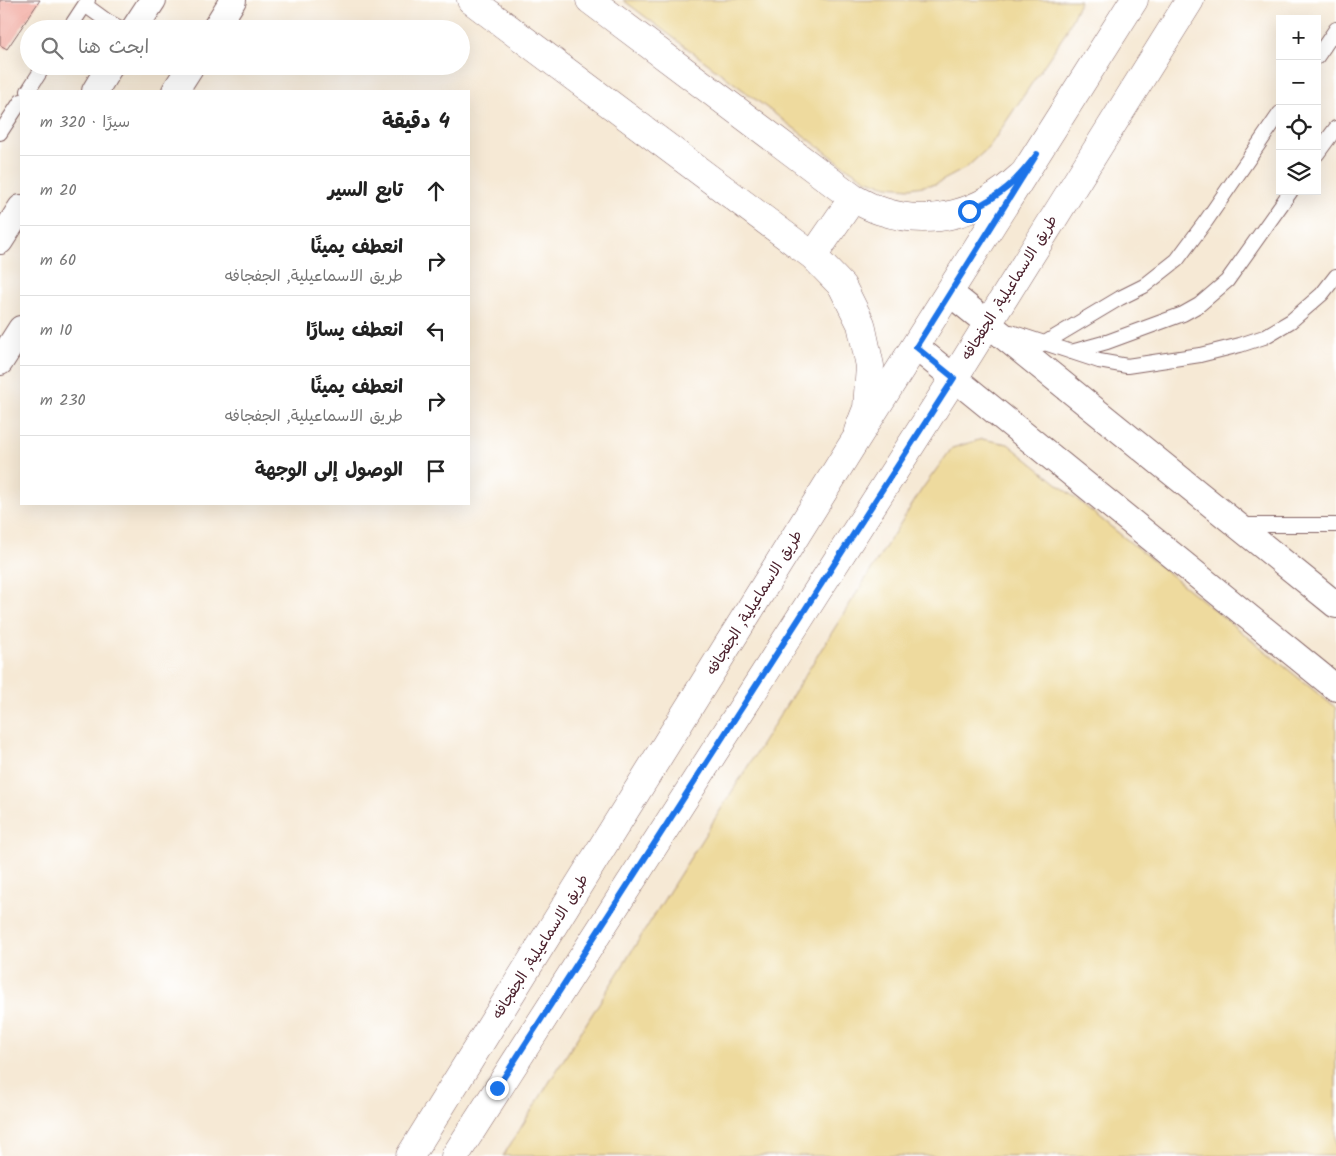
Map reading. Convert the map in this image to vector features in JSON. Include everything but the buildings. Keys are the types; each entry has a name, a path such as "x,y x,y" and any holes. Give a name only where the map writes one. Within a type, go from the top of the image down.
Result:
{"main road":[{"path":"471,0 813,256 842,286 862,324 870,366 866,408 852,448"},
{"path":"590,0 853,198 880,211 910,218 940,218 969,211 996,197 1019,178 1037,154"},
{"name":"طريق الاسماعيلية, الجفجافه","path":"410,1156 1037,154 1117,12 1134,0"},
{"name":"طريق الاسماعيلية, الجفجافه","path":"455,1156 954,378 1190,0"},
{"path":"813,256 853,198"}],"street":[{"path":"140,20 153,0"},
{"path":"221,20 233,0"},
{"path":"175,90 185,75"},
{"path":"0,241 20,210"},
{"path":"950,293 1336,605"},
{"path":"0,362 20,331"},
{"path":"916,347 1336,688"}],"lane":[{"path":"75,20 86,2 106,20"},
{"path":"1321,51 1336,30"},
{"path":"29,90 38,75"},
{"path":"0,133 20,103"},
{"path":"1044,344 1120,298 1144,286 1177,260 1276,119"},
{"path":"1320,150 1336,128"},
{"path":"1071,352 1106,342 1182,314 1199,305 1227,281 1288,195"},
{"path":"988,324 1099,361 1127,366 1200,356 1264,337 1291,321 1322,294 1336,276"},
{"path":"1237,525 1336,525"}],"sand":[{"path":"623,0 1080,0 1065,34 989,147 966,168 936,184 910,188 887,186 867,180 843,165"},
{"path":"982,439 1008,444 1336,708 1336,1156 503,1156 922,489 952,448"}],"route":[{"path":"497,1088 954,378 916,347 1037,154 1019,178 996,197 969,211"}]}
